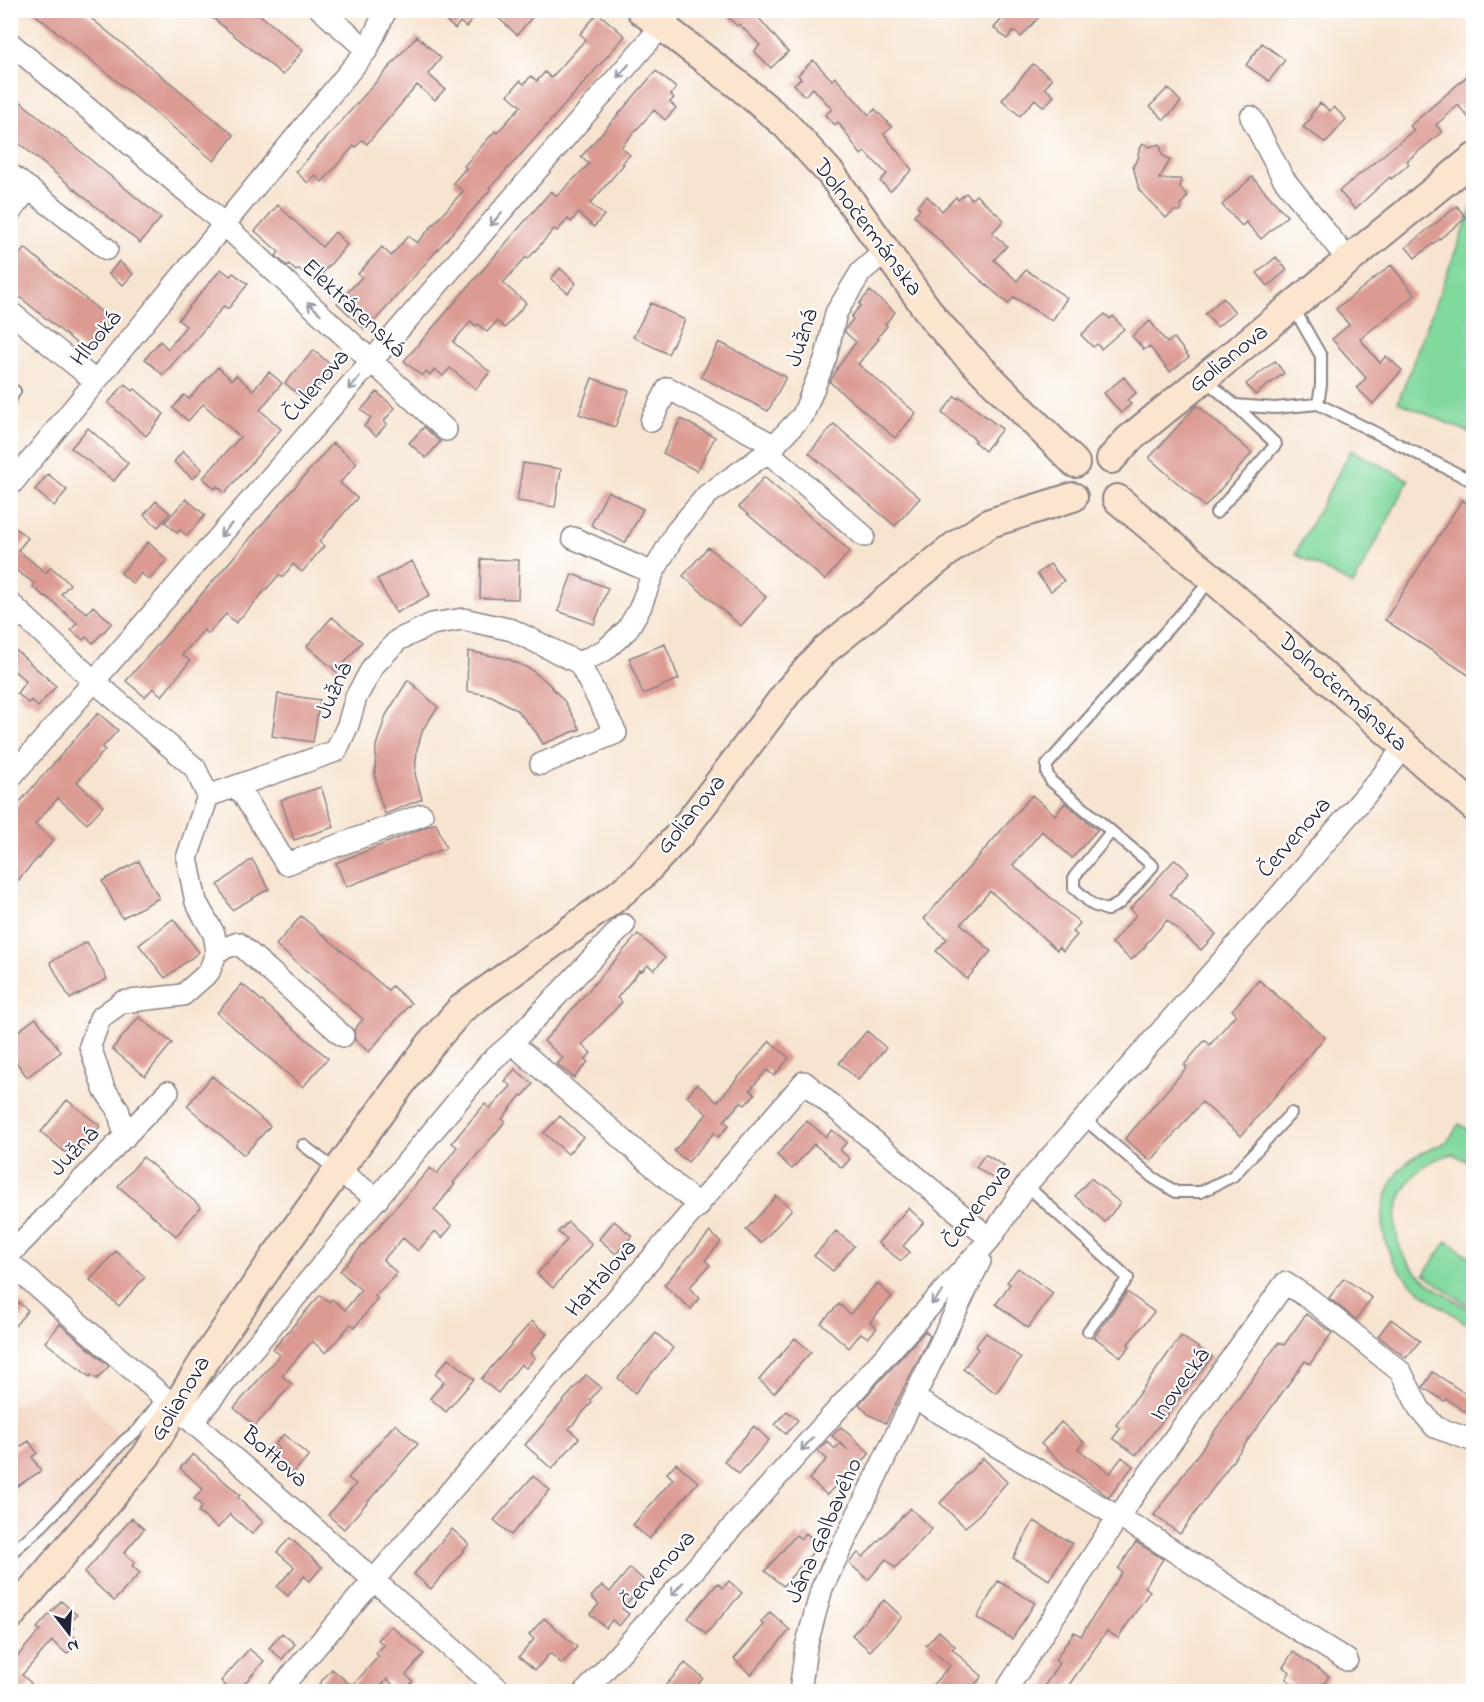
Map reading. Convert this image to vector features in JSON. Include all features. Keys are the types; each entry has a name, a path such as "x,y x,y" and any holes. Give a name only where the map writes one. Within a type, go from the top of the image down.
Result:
{"street":[{"path":"321,10 367,50"},
{"name":"Hlboká","path":"10,486 367,50 386,10"},
{"name":"Dolnočermánska","path":"658,16 785,124 832,176 941,327 1075,463"},
{"name":"Čulenova","path":"10,778 373,362 658,16"},
{"path":"10,43 225,225"},
{"path":"1251,117 1283,178 1348,260"},
{"name":"Golianova","path":"1111,459 1128,440 1473,158"},
{"path":"10,174 107,249"},
{"path":"10,212 29,188"},
{"name":"Elektrárenská","path":"225,225 446,430"},
{"name":"Južná","path":"208,796 336,751 348,725 356,697 375,665 398,640 432,624 463,619 512,630 579,663 605,650 627,630 640,608 653,573 676,532 707,495 772,449 803,415 826,357 836,314 861,272 885,251"},
{"path":"10,312 95,381"},
{"path":"651,421 668,388 772,449 864,536"},
{"path":"1092,455 1102,455 1111,459 1120,469 1123,478 1122,490 1118,499 1109,506 1096,509 1083,507 1069,489 1068,479 1075,463 1092,455"},
{"name":"Golianova","path":"10,1616 146,1456 178,1408 206,1358 338,1171 430,1045 462,1009 611,901 641,876 681,833 790,689 825,650 955,546 990,523 1073,497"},
{"name":"Dolnočermánska","path":"1118,499 1212,578 1473,807"},
{"path":"573,538 653,573"},
{"path":"10,603 94,681 195,768 208,796 187,858 196,902 214,934 217,951 238,943 344,1036"},
{"path":"542,764 616,733 579,663"},
{"name":"Červenova","path":"585,1692 990,1239 1026,1185 1282,893 1382,776 1403,747"},
{"path":"238,786 286,864 422,815"},
{"name":"Golianova","path":"178,1408 378,1199 489,1063 512,1043 624,925"},
{"name":"Južná","path":"125,1137 118,1109 104,1089 90,1046 100,1018 122,1002 183,995 209,972 217,951"},
{"path":"512,1043 699,1206"},
{"name":"Hattalova","path":"277,1692 804,1082 990,1239"},
{"name":"Južná","path":"10,1254 168,1092"},
{"path":"338,1171 378,1199"},
{"name":"Jána Galbavého","path":"800,1692 806,1647 822,1588 990,1239"},
{"name":"Bottova","path":"10,1263 502,1692"},
{"name":"Inovecká","path":"1005,1692 1118,1516 1285,1283 1310,1299 1401,1372 1419,1408 1435,1427 1473,1441"},
{"path":"914,1398 1118,1516 1347,1660"}],"lane":[{"path":"1293,307 1321,356 1321,385 1318,404"},
{"path":"1204,379 1276,444 1216,513"},
{"path":"1235,405 1275,408 1318,404 1473,482"},
{"path":"1111,832 1074,877 1074,888 1093,905 1107,910 1120,903 1154,866 1051,781 1047,773 1047,765 1212,578"},
{"path":"1083,1118 1152,1177 1176,1192 1201,1192 1233,1176 1291,1113"},
{"path":"303,1145 338,1171"},
{"path":"1026,1185 1128,1278 1088,1331"},
{"name":"Golianova","path":"10,1554 42,1526 125,1440 138,1430 178,1408"}],"shaded area":[{"path":"63,1374 134,1453 11,1596 11,1406"}],"green space":[{"path":"1474,205 1473,434 1398,402"},
{"path":"1351,450 1409,480 1353,585 1295,554"},
{"path":"1459,1124 1473,1133 1473,1165 1454,1154 1436,1159 1421,1169 1409,1182 1401,1197 1396,1214 1396,1231 1401,1249 1410,1265 1432,1285 1473,1312 1473,1328 1410,1283 1398,1269 1389,1253 1384,1235 1385,1200 1397,1175 1415,1157 1448,1141"},
{"path":"1447,1241 1473,1259 1473,1309 1424,1274"}],"building":[{"path":"30,10 81,10 234,135 214,161"},
{"path":"203,10 254,10 303,50 283,75"},
{"path":"434,10 480,10 466,27 460,22 455,29"},
{"path":"490,10 538,10 517,35"},
{"path":"721,10 752,10 788,52 771,68 754,51 760,45"},
{"path":"990,10 1030,10 1038,18 1021,37 1014,31 1007,39 994,28 1001,20"},
{"path":"598,13 625,36 489,188 491,189 366,331 337,303 362,277 358,274 382,247 391,256 408,236 417,243 463,191 453,183 466,168 464,166 521,106 508,95 520,81 524,84 531,76 537,81 545,72 551,78 586,39 580,34"},
{"path":"417,36 441,58 428,74 445,89 435,100 417,85 367,144 362,140 356,147 354,146 322,182 315,175 308,183 296,172"},
{"path":"1262,43 1285,60 1269,81 1246,65"},
{"path":"813,60 832,80 835,77 869,115 875,109 892,127 884,134 912,170 890,191 880,181 887,174 865,152 861,155 838,122 835,125 825,115 832,109 813,88 804,96 794,84 801,79 798,75"},
{"path":"1033,64 1052,79 1045,88 1054,96 1044,107 1035,99 1020,116 1002,100"},
{"path":"656,71 676,88 671,95 674,98 670,102 676,108 665,120 654,110 621,147 630,155 590,204 604,215 594,227 578,213 571,222 568,219 557,231 554,229 503,283 526,303 505,328 497,321 487,332 471,321 453,342 490,372 476,389 450,368 443,376 435,369 430,375 426,371 422,376 404,361 551,191 557,196 589,164 581,157"},
{"path":"1473,71 1473,123 1458,105 1436,125 1442,132 1407,161 1409,164 1391,179 1390,177 1355,209 1339,191 1414,130 1410,126"},
{"path":"1168,88 1181,102 1164,120 1150,106"},
{"path":"10,93 161,218 140,243 10,136"},
{"path":"1320,103 1330,111 1334,107 1346,119 1326,143 1303,127"},
{"path":"1143,143 1149,147 1160,144 1162,155 1170,160 1159,179 1181,179 1180,188 1188,196 1181,204 1181,211 1174,211 1166,218 1139,190 1133,166 1139,157 1138,153"},
{"path":"1252,177 1287,216 1261,239 1246,222 1242,226 1222,205"},
{"path":"966,193 972,199 976,195 1004,220 992,233 1007,246 994,260 1017,281 1026,270 1067,298 1052,321 1014,297 1008,304 960,262 914,215 920,209 917,206 927,196 942,211 956,197 958,200"},
{"path":"278,205 322,247 335,232 347,245 315,282 299,269 296,271 289,264 287,266 276,256 279,252 255,231"},
{"path":"1457,206 1466,218 1415,258 1406,247"},
{"path":"25,248 112,321 87,352 10,289 10,265"},
{"path":"1276,257 1287,270 1268,286 1257,273"},
{"path":"119,261 133,274 123,285 109,274"},
{"path":"1391,265 1415,295 1360,339 1380,363 1386,356 1402,370 1373,404 1357,388 1366,378 1332,339 1349,325 1336,309"},
{"path":"560,268 576,283 568,293 551,279"},
{"path":"221,269 230,276 233,273 248,284 228,309 224,306 163,375 145,359 160,341 168,349 186,326 178,320"},
{"path":"870,291 895,312 885,324 887,326 877,338 879,339 858,364 916,413 895,438 830,382 856,342 845,332 846,328 853,319 851,317 861,305 859,304"},
{"path":"1223,298 1235,312 1217,327 1205,314"},
{"path":"651,303 685,320 668,354 633,337"},
{"path":"1105,314 1110,319 1113,316 1124,329 1101,349 1097,344 1093,347 1081,335"},
{"path":"1150,321 1167,343 1174,338 1189,357 1170,372 1149,346 1144,350 1132,336"},
{"path":"719,342 786,377 768,411 701,377"},
{"path":"314,350 334,368 305,400 285,383"},
{"path":"1275,361 1284,373 1255,395 1246,384"},
{"path":"218,367 232,380 236,375 253,390 269,372 282,383 260,410 281,429 225,493 217,486 215,489 203,478 240,437 203,404 188,421 173,408 184,395 189,399"},
{"path":"1124,377 1136,393 1127,400 1131,404 1121,413 1104,393"},
{"path":"592,378 629,391 615,427 579,414"},
{"path":"125,384 133,391 135,389 164,414 146,436 108,403"},
{"path":"377,392 395,408 384,421 387,424 376,436 364,426 371,418 361,410"},
{"path":"955,396 959,399 960,397 1002,429 985,451 974,442 976,440 942,413"},
{"path":"1197,405 1252,453 1205,507 1149,458"},
{"path":"681,419 715,437 697,471 663,453"},
{"path":"834,424 920,498 895,526 809,453"},
{"path":"424,427 440,442 426,458 409,443"},
{"path":"88,428 128,463 114,481 71,448"},
{"path":"333,443 357,463 340,483 357,498 319,542 324,546 302,572 293,564 283,577 279,575 236,623 226,614 208,634 204,630 182,655 190,661 162,696 153,688 145,697 126,681"},
{"path":"183,451 202,469 193,479 174,462"},
{"path":"523,463 561,469 555,507 517,501"},
{"path":"48,474 67,490 54,506 35,490"},
{"path":"764,477 850,551 825,580 739,507"},
{"path":"608,491 643,509 625,543 591,525"},
{"path":"186,499 205,515 187,536 180,530 177,533 165,522"},
{"path":"1462,500 1473,507 1473,678 1385,620"},
{"path":"156,501 170,513 158,527 144,515"},
{"path":"10,524 28,538 18,550 46,573 51,567 70,584 61,594 87,613 93,606 112,623 93,643 86,637 83,640 71,630 77,623 33,587 35,584 10,566"},
{"path":"148,542 167,560 149,580 141,573 133,584 121,573"},
{"path":"708,547 766,597 741,626 683,576"},
{"path":"481,559 519,560 518,599 480,598"},
{"path":"412,561 430,595 396,613 377,579"},
{"path":"1050,564 1064,581 1051,591 1037,574"},
{"path":"572,574 608,588 594,624 558,611"},
{"path":"332,617 362,642 337,672 307,646"},
{"path":"665,644 679,679 643,694 629,658"},
{"path":"10,645 56,686 38,707 31,700 28,703 17,693 26,681 10,667"},
{"path":"468,651 508,659 530,669 548,683 565,702 580,729 543,744 517,710 492,696 467,691"},
{"path":"408,680 438,707 423,729 417,749 415,774 422,799 385,814 375,776 376,746 386,715"},
{"path":"278,694 320,700 313,742 272,736"},
{"path":"98,713 118,730 102,748 105,750 77,782 103,806 87,824 58,798 35,824 54,840 10,889 10,813"},
{"path":"321,787 334,827 294,840 281,800"},
{"path":"1032,795 1055,815 1065,803 1097,830 1072,858 1042,831 1013,865 1080,923 1073,932 1077,935 1063,951 1059,947 1057,950 990,891 961,924 991,951 967,979 936,951 947,939 924,919"},
{"path":"436,823 446,848 346,887 336,863"},
{"path":"252,859 269,889 232,910 218,885"},
{"path":"1175,859 1189,872 1170,894 1216,934 1201,950 1167,920 1131,960 1112,943 1136,915 1130,909"},
{"path":"139,861 159,898 122,918 102,881"},
{"path":"301,916 388,990 392,986 411,1003 369,1052 355,1040 354,1030 363,1019 276,945"},
{"path":"173,919 199,952 165,978 139,945"},
{"path":"638,934 665,958 654,970 648,965 642,971 640,970 617,998 622,1002 582,1045 591,1053 585,1060 588,1062 574,1078 557,1064 563,1058 544,1041"},
{"path":"87,942 107,979 70,999 50,962"},
{"path":"1259,980 1325,1037 1241,1136 1202,1102 1151,1161 1125,1139 1187,1067 1184,1065 1205,1040 1210,1045 1236,1014 1232,1010"},
{"path":"242,984 328,1058 303,1087 217,1013"},
{"path":"139,1017 172,1043 145,1076 112,1049"},
{"path":"36,1018 61,1052 27,1077 10,1054 10,1037"},
{"path":"867,1031 886,1048 858,1080 839,1063"},
{"path":"770,1041 789,1058 774,1076 767,1070 750,1090 755,1094 745,1105 741,1102 724,1121 729,1125 719,1137 714,1133 688,1162 674,1151 707,1114 687,1096 697,1084 717,1102"},
{"path":"515,1069 533,1084 502,1119 505,1121 500,1128 453,1183 455,1184 434,1210 452,1226 442,1238 435,1231 418,1251 403,1238 383,1260 397,1273 375,1296 377,1299 355,1327 351,1324 326,1353 312,1341 282,1376 292,1384 255,1426 234,1408 280,1355 273,1349 320,1295 329,1302 332,1299 345,1310 361,1290 340,1271 430,1168 437,1174 457,1147 452,1143 465,1127 485,1104 490,1109 511,1086 505,1081"},
{"path":"212,1076 270,1126 244,1155 187,1106"},
{"path":"67,1100 100,1126 73,1159 41,1132"},
{"path":"560,1116 583,1137 568,1154 544,1133"},
{"path":"807,1121 826,1137 832,1130 847,1142 840,1150 850,1159 842,1168 814,1144 792,1169 777,1155"},
{"path":"985,1154 1004,1166 995,1180 976,1167"},
{"path":"143,1157 201,1207 176,1236 118,1186"},
{"path":"1091,1178 1120,1203 1105,1222 1075,1196"},
{"path":"776,1196 792,1209 761,1243 746,1230"},
{"path":"908,1208 924,1222 903,1246 910,1252 901,1261 878,1243"},
{"path":"614,1221 632,1236 616,1254 599,1239"},
{"path":"568,1222 592,1244 553,1288 537,1274 567,1240 558,1232"},
{"path":"836,1231 854,1246 833,1271 814,1256"},
{"path":"710,1232 721,1242 705,1260 710,1265 689,1288 700,1298 691,1309 664,1285"},
{"path":"116,1251 145,1277 119,1306 90,1280"},
{"path":"1018,1268 1053,1293 1028,1328 996,1304 1010,1284 1007,1282"},
{"path":"1344,1278 1372,1298 1356,1320 1329,1298"},
{"path":"877,1283 892,1297 870,1322 877,1328 868,1338 861,1333 849,1348 821,1323 839,1304 850,1314"},
{"path":"1127,1292 1154,1312 1128,1344 1130,1346 1121,1357 1094,1337"},
{"path":"10,1296 28,1310 10,1332"},
{"path":"1306,1314 1332,1333 1310,1364 1305,1361 1180,1534 1154,1515 1279,1342 1284,1345"},
{"path":"1391,1319 1420,1341 1406,1358 1378,1336"},
{"path":"532,1321 547,1334 530,1354 535,1358 526,1368 521,1364 498,1393 481,1379"},
{"path":"60,1324 109,1366 97,1379 91,1375 90,1377 45,1342"},
{"path":"925,1331 930,1336 886,1423 868,1414 859,1404"},
{"path":"656,1333 673,1348 635,1393 618,1378"},
{"path":"986,1333 1021,1358 996,1393 963,1369 978,1349 975,1347"},
{"path":"1181,1336 1212,1357 1136,1455 1113,1438 1121,1428 1116,1425"},
{"path":"795,1338 811,1352 774,1393 759,1380"},
{"path":"449,1358 474,1379 446,1412 430,1398 444,1382 435,1374"},
{"path":"1433,1372 1473,1399 1473,1417 1423,1387"},
{"path":"586,1375 601,1387 590,1400 592,1402 569,1429 579,1438 552,1469 525,1445"},
{"path":"787,1411 798,1420 786,1434 775,1425"},
{"path":"1061,1422 1084,1442 1078,1449 1110,1473 1122,1457 1133,1466 1109,1497 1064,1465 1041,1444"},
{"path":"395,1424 418,1444 344,1529 328,1515 356,1484 348,1478"},
{"path":"754,1426 769,1440 739,1474 724,1461"},
{"path":"841,1427 870,1453 861,1463 858,1460 827,1495 809,1479 827,1459 818,1451 827,1441 835,1449 840,1443 832,1436"},
{"path":"284,1434 309,1456 292,1474 271,1457 279,1448 275,1444"},
{"path":"29,1441 37,1453 32,1457 41,1471 10,1491 10,1453"},
{"path":"193,1454 240,1495 238,1498 263,1522 252,1534 230,1514 218,1528 198,1512 202,1506 194,1499 203,1489 180,1468"},
{"path":"983,1458 1007,1482 976,1518 965,1527 940,1503"},
{"path":"676,1463 698,1482 649,1539 633,1525 673,1479 667,1473"},
{"path":"533,1476 550,1490 511,1535 494,1520"},
{"path":"910,1508 932,1529 895,1568 886,1559 868,1580 849,1563 858,1553 863,1557"},
{"path":"132,1518 144,1529 124,1553 135,1562 132,1566 140,1573 114,1601 84,1573"},
{"path":"1034,1521 1072,1543 1049,1580 1013,1558"},
{"path":"452,1529 469,1544 431,1589 414,1574"},
{"path":"806,1533 819,1545 783,1586 765,1571 796,1535 801,1539"},
{"path":"290,1538 322,1567 310,1581 304,1576 288,1596 277,1587 294,1567 277,1552"},
{"path":"1136,1542 1163,1559 1145,1587 1150,1591 1118,1638 1107,1631 1064,1692 1041,1692 1059,1663 1055,1660 1074,1632 1081,1636 1122,1572 1118,1569"},
{"path":"630,1568 646,1582 622,1609 629,1614 619,1626 612,1620 606,1628 590,1614 599,1604 591,1597 602,1585 610,1592"},
{"path":"729,1581 742,1593 706,1634 688,1618 718,1583 723,1588"},
{"path":"998,1581 1035,1603 1012,1639 977,1618"},
{"path":"884,1600 902,1617 870,1651 852,1635"},
{"path":"61,1601 77,1615 69,1624 74,1628 70,1633 79,1641 67,1654 52,1641 22,1675 31,1683 24,1692 10,1692 10,1665 40,1630 37,1628"},
{"path":"770,1612 790,1630 751,1675 734,1659 764,1625 761,1622"},
{"path":"544,1618 577,1647 562,1664 550,1653 535,1670 519,1657 534,1639 529,1635"},
{"path":"391,1626 424,1654 406,1675 413,1681 404,1692 401,1692 387,1679 376,1692 312,1692 332,1669 352,1686 379,1656 376,1654 384,1645 378,1640"},
{"path":"939,1631 955,1646 952,1649 982,1676 969,1692 926,1692 950,1666 926,1645"},
{"path":"282,1633 295,1644 282,1659 269,1648"},
{"path":"249,1649 264,1661 237,1692 232,1692 221,1681"},
{"path":"1293,1652 1329,1676 1319,1692 1305,1692 1286,1679 1290,1672 1283,1667"},
{"path":"685,1663 703,1678 692,1692 660,1692"}]}
